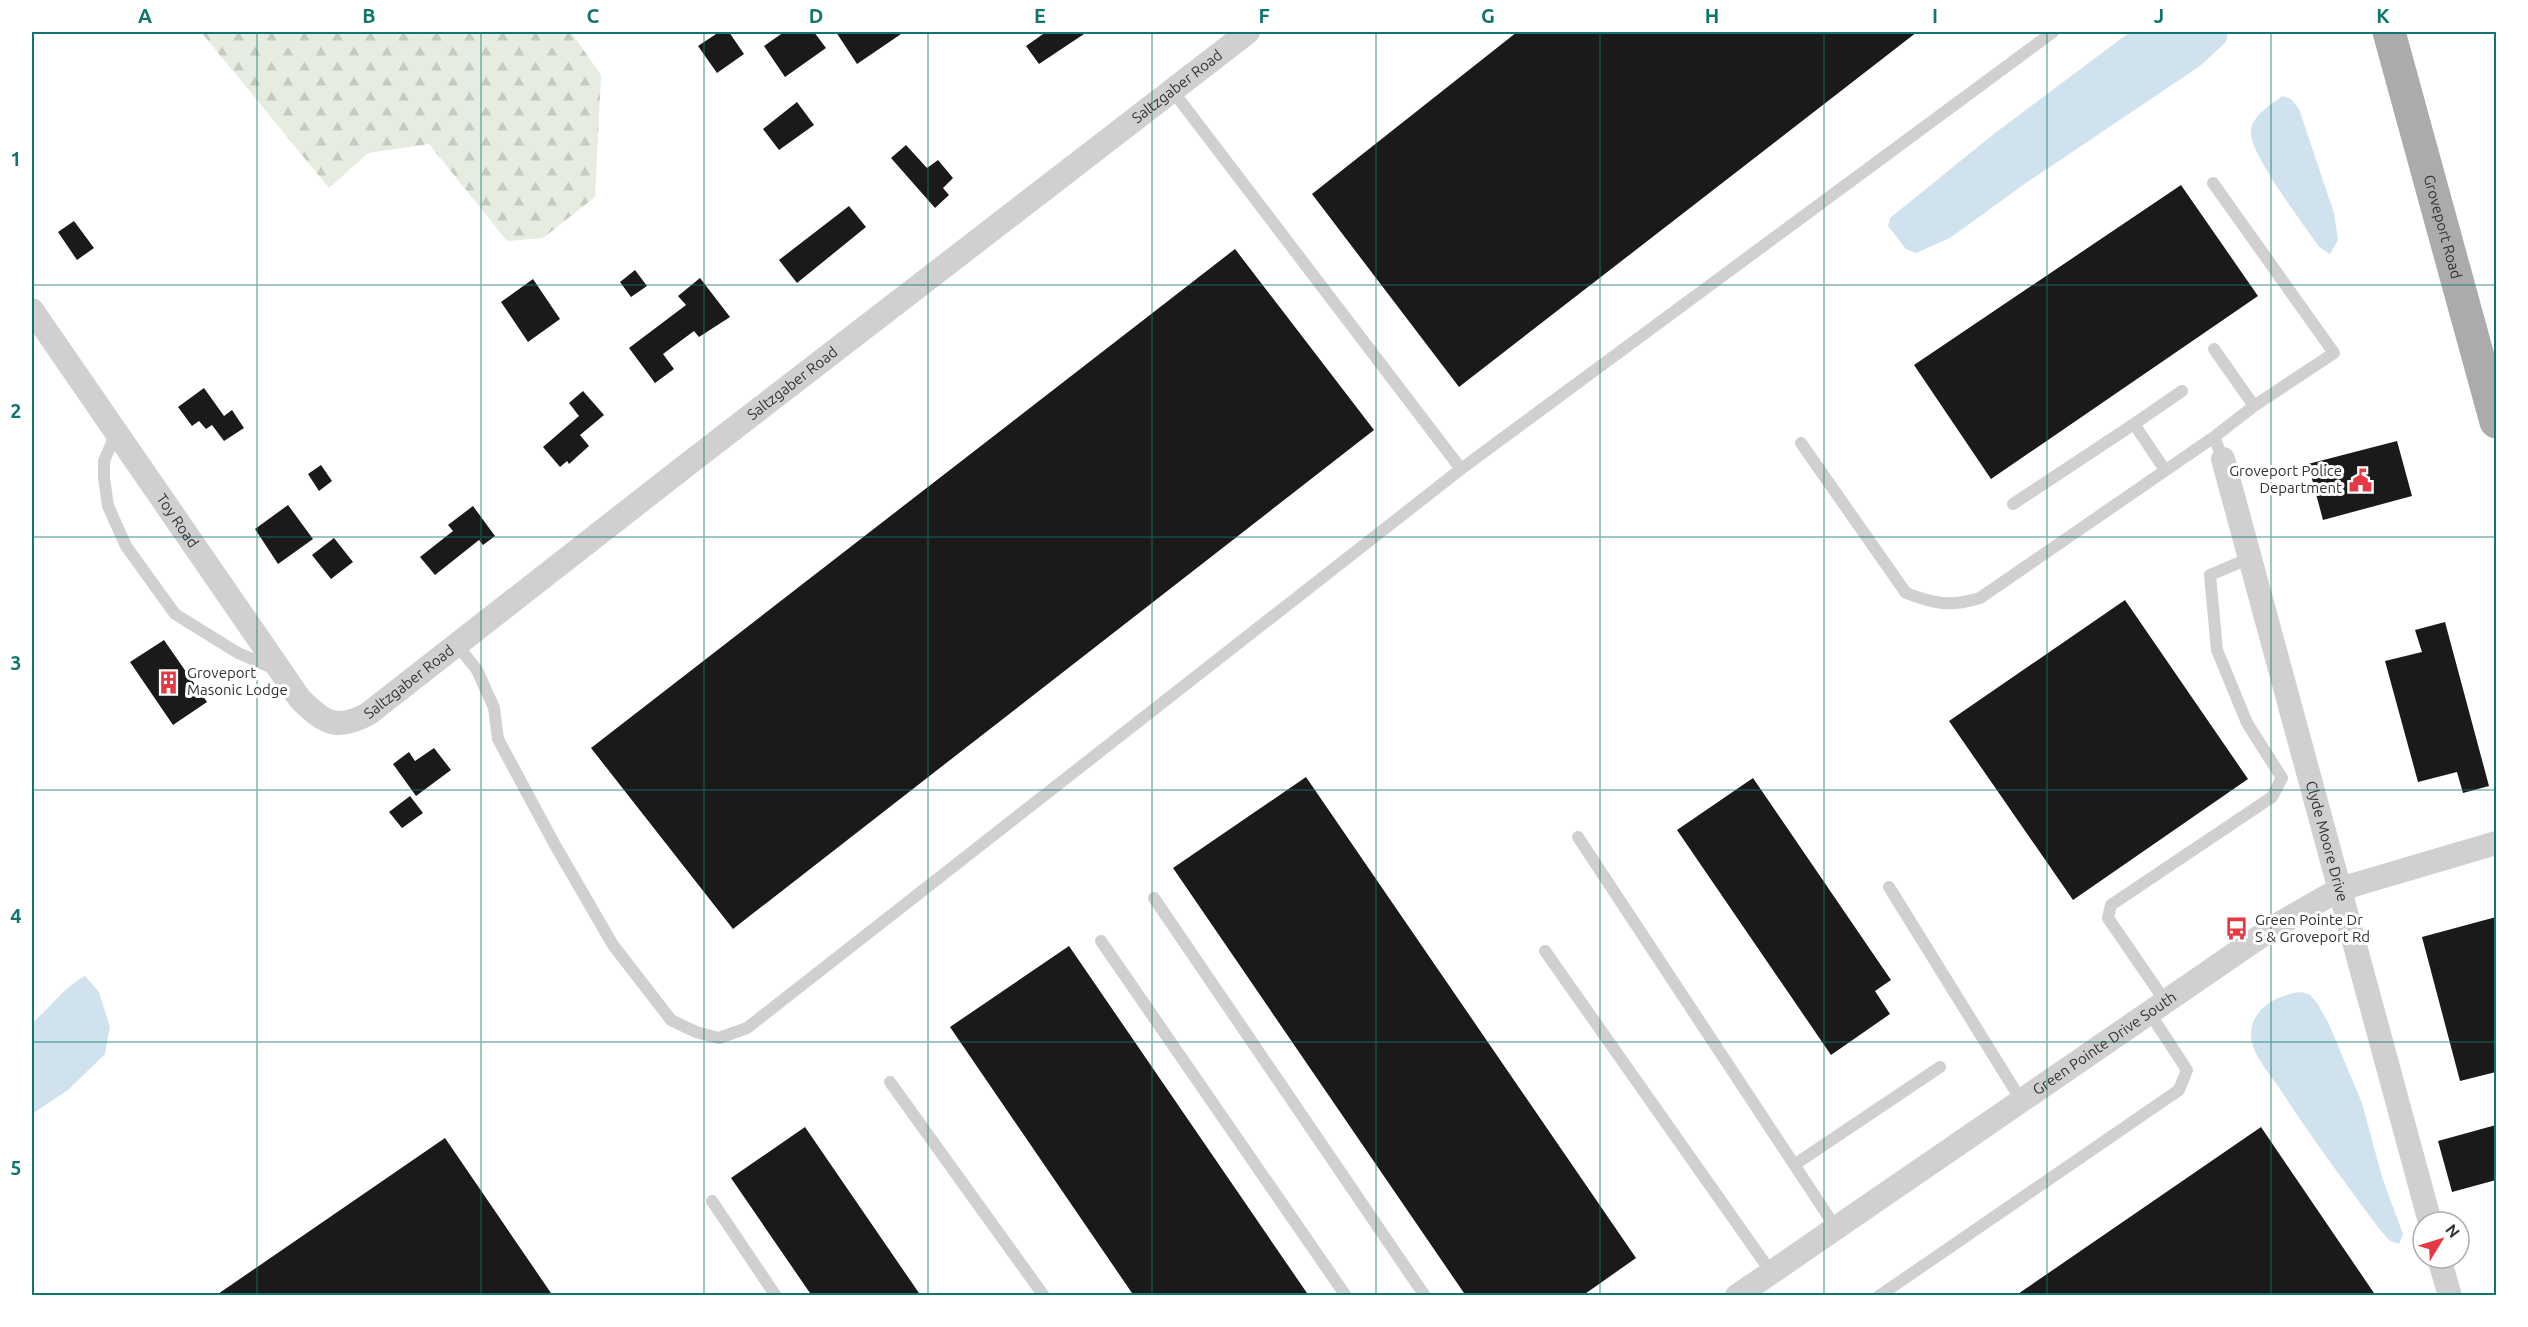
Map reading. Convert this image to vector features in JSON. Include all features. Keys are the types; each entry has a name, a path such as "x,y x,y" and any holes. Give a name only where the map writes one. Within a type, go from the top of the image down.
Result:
{"main road":[{"name":"Groveport Road","path":"2389,32 2496,422"}],"street":[{"name":"Saltzgaber Road","path":"332,724 352,723 368,714 716,442 1248,32"},
{"name":"Toy Road","path":"32,310 300,699 315,714 332,724"},
{"name":"Clyde Moore Drive","path":"2223,459 2250,558 2295,774 2340,889 2427,1210"},
{"name":"Green Pointe Drive South","path":"1737,1296 2277,925 2340,889 2496,843"},
{"path":"2442,1270 2450,1296"}],"lane":[{"path":"457,645 477,670 494,708 498,739 555,845 613,945 671,1020 696,1032 719,1038 747,1029 1461,469 2053,32"},
{"path":"1172,90 1461,469"},
{"path":"1801,443 1905,593 1933,603 1960,604 1980,598 2214,437 2254,406 2334,353 2213,183"},
{"path":"2214,349 2254,406"},
{"path":"2013,504 2182,391"},
{"path":"2134,424 2165,470"},
{"path":"116,433 104,461 104,478 108,506 126,546 175,614 238,653 268,668 279,670"},
{"path":"2214,437 2223,459"},
{"path":"1879,1296 2180,1090 2187,1070 2157,1007 2108,918 2111,905 2271,797 2295,774 2247,723 2217,650 2210,575 2250,558"},
{"path":"1578,837 1836,1228"},
{"path":"1889,887 2022,1100"},
{"path":"1154,898 1425,1296"},
{"path":"1101,941 1346,1296"},
{"path":"1545,951 1771,1272"},
{"path":"1794,1165 1940,1067"},
{"path":"890,1082 1044,1296"},
{"path":"712,1201 776,1296"}],"green space":[{"path":"201,32 571,32 601,75 595,197 543,238 507,241 429,144 368,153 329,188"}],"water":[{"path":"2130,32 2228,32 2226,42 2200,66 2023,185 1950,238 1916,253 1906,249 1888,226 1890,218 1995,133"},
{"path":"2282,96 2291,99 2299,109 2334,213 2338,240 2330,254 2319,247 2290,206 2267,171 2252,140 2251,130 2255,120"},
{"path":"85,976 99,992 110,1027 105,1054 68,1090 32,1114 32,1023 64,992"},
{"path":"2302,992 2310,995 2317,1003 2328,1022 2362,1103 2382,1177 2403,1234 2399,1244 2390,1241 2381,1231 2306,1128 2263,1066 2254,1049 2251,1037 2252,1026 2262,1008 2280,997"}],"building":[{"path":"719,32 729,32 744,54 717,73 698,46"},
{"path":"784,32 814,32 826,48 785,77 764,46"},
{"path":"836,32 904,32 857,64"},
{"path":"1046,32 1087,32 1039,64 1026,46"},
{"path":"1517,32 1917,32 1459,387 1312,194"},
{"path":"797,102 814,125 779,150 763,129"},
{"path":"906,145 927,168 938,160 953,178 943,188 949,195 935,208 891,158"},
{"path":"2181,185 2258,296 1991,479 1914,365"},
{"path":"849,206 866,227 797,283 779,260"},
{"path":"74,221 94,248 77,260 58,232"},
{"path":"1235,249 1374,430 733,929 591,748"},
{"path":"635,270 647,286 631,297 620,282"},
{"path":"700,278 730,317 699,337 694,331 663,354 674,369 655,383 629,348 686,305 678,296"},
{"path":"533,279 560,319 528,342 501,302"},
{"path":"204,388 224,416 232,410 244,428 224,441 212,425 206,429 199,421 192,426 178,407"},
{"path":"583,391 604,415 580,435 589,446 569,464 567,461 560,467 543,447 579,416 569,403"},
{"name":"Groveport Police Department","path":"2397,441 2412,496 2323,520 2308,464"},
{"path":"321,465 332,481 319,491 308,474"},
{"path":"288,505 313,539 278,564 255,529"},
{"path":"473,506 495,536 483,545 479,540 435,575 420,557 453,531 448,525"},
{"path":"334,538 353,562 331,579 312,555"},
{"path":"2125,600 2248,779 2073,900 1949,721"},
{"path":"2445,622 2489,786 2463,793 2457,772 2418,782 2385,661 2422,652 2415,630"},
{"name":"Groveport Masonic Lodge","path":"164,640 207,702 173,725 130,662"},
{"path":"434,748 451,770 416,796 393,764 409,752 415,761"},
{"path":"1306,777 1636,1258 1582,1296 1466,1296 1173,868"},
{"path":"1753,778 1891,980 1875,991 1890,1014 1831,1055 1677,830"},
{"path":"410,796 423,813 402,828 389,812"},
{"path":"2496,917 2496,1072 2460,1081 2422,937"},
{"path":"1069,946 1309,1296 1134,1296 950,1027"},
{"path":"2496,1125 2496,1180 2452,1192 2438,1141"},
{"path":"805,1127 921,1296 812,1296 731,1178"},
{"path":"2261,1127 2376,1296 2015,1296"},
{"path":"445,1138 553,1296 215,1296"}],"place":[{"name":"Groveport Police Department","path":"2360,480"},
{"name":"Groveport Masonic Lodge","path":"169,682"},
{"name":"Green Pointe Dr S & Groveport Rd","path":"2237,929"}]}
